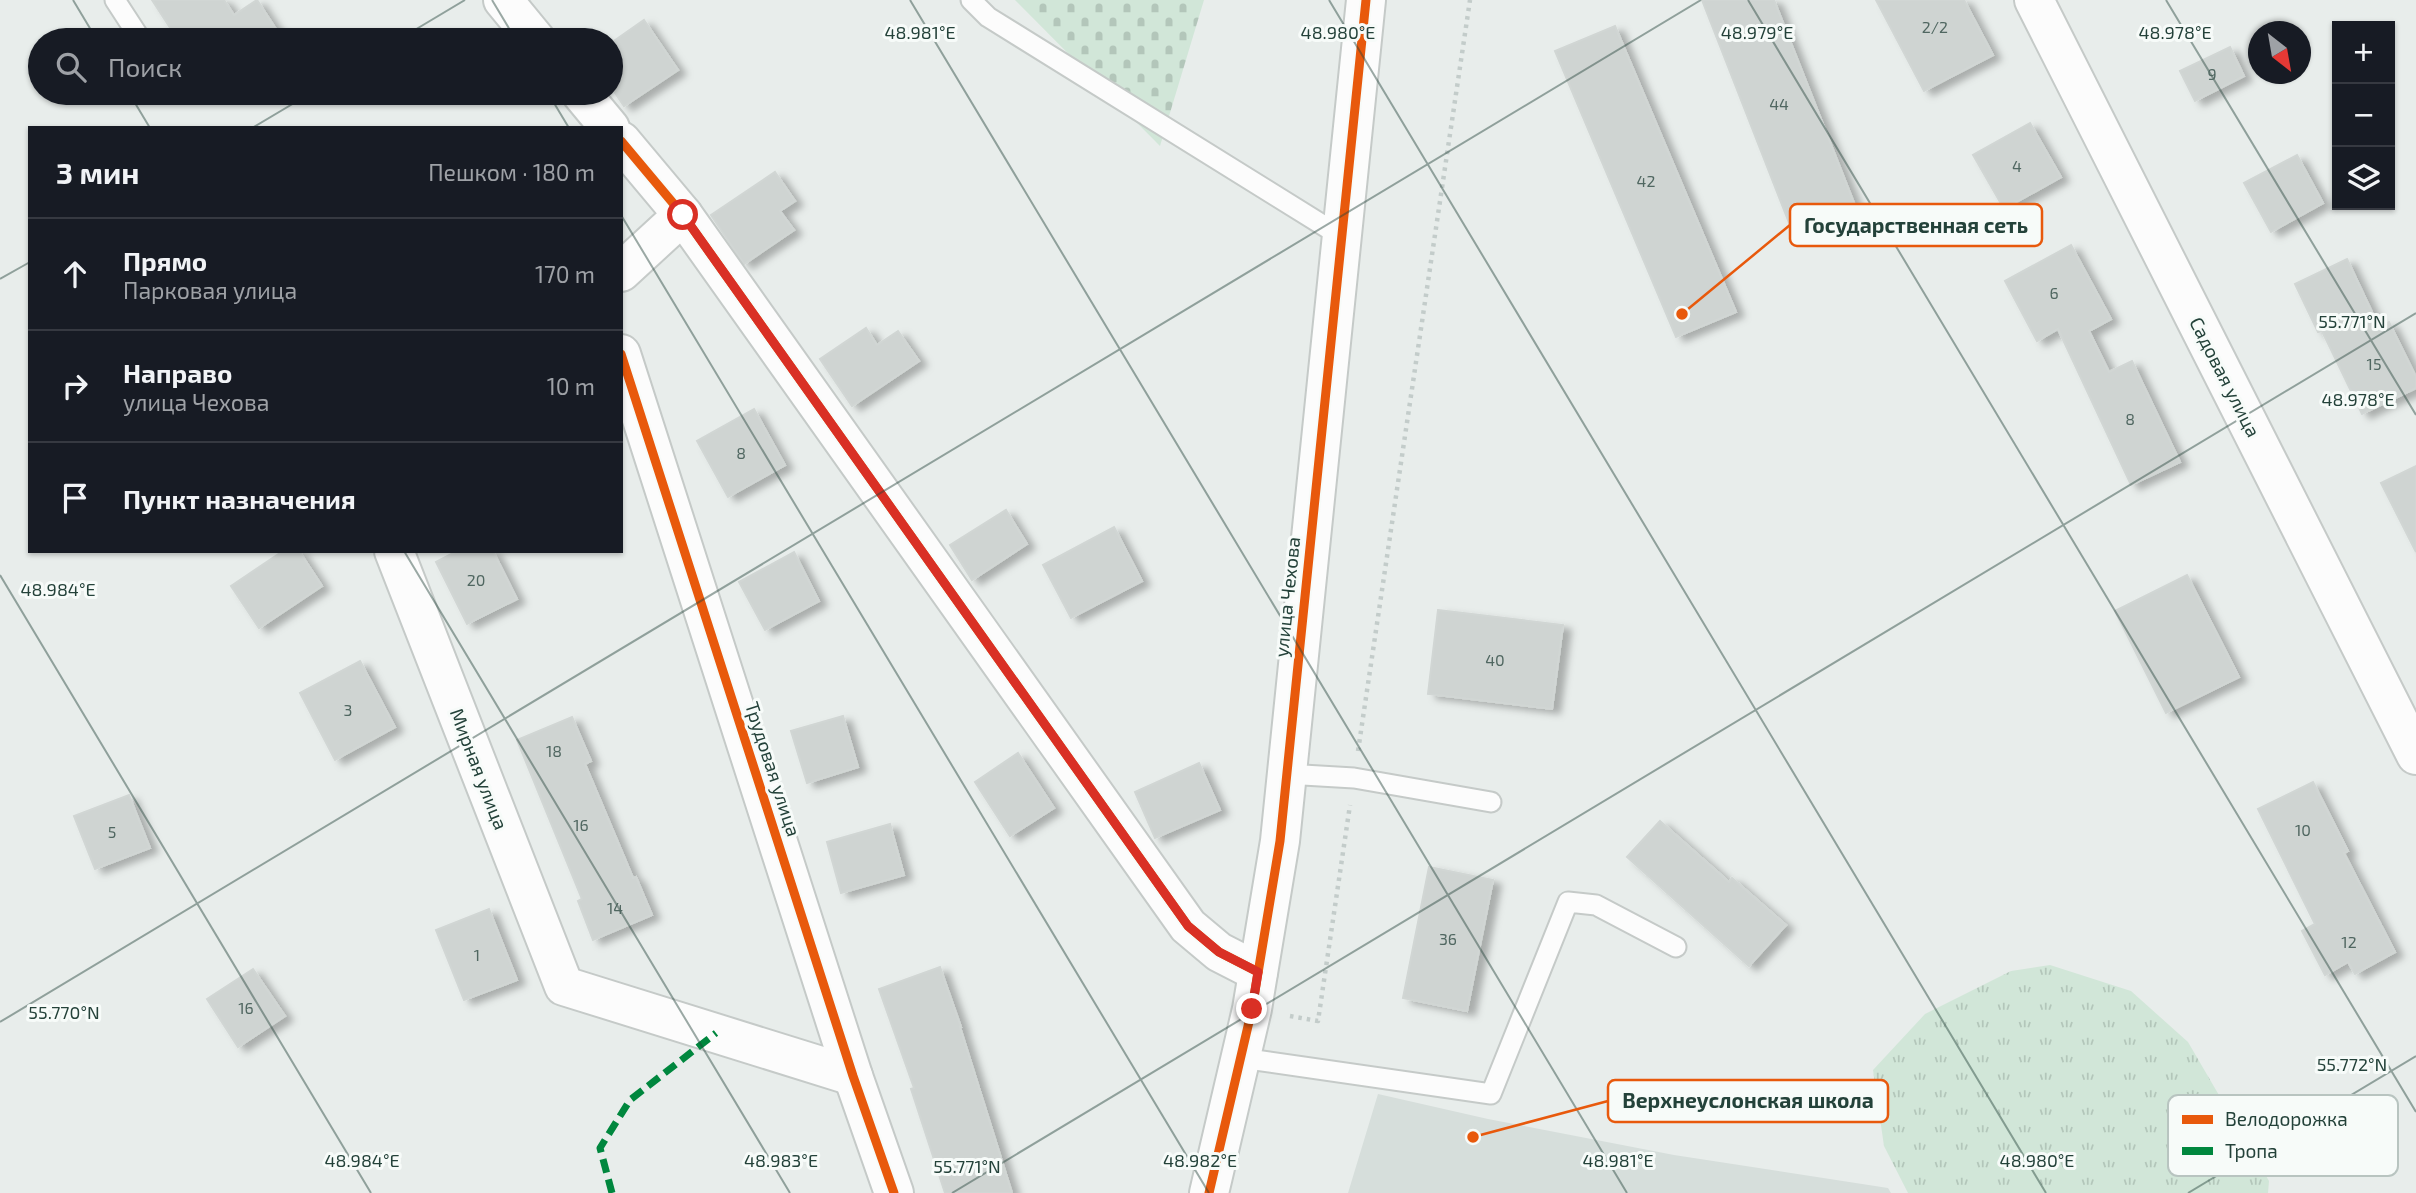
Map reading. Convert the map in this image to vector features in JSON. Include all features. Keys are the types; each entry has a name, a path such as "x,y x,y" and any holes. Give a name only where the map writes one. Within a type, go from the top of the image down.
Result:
{"street":[{"path":"503,0 527,28"},
{"name":"улица Чехова","path":"1209,1193 1255,991 1280,841 1366,0"},
{"name":"Садовая улица","path":"2034,0 2416,755"},
{"path":"590,105 608,126"},
{"path":"623,143 683,215 1188,926 1219,952 1255,991"},
{"path":"623,270 683,215"},
{"name":"Трудовая улица","path":"623,360 853,1076 894,1193"},
{"name":"Мирная улица","path":"395,553 564,986 853,1076"}],"lane":[{"path":"115,0 133,28"},
{"path":"971,0 988,17 1342,237"},
{"path":"1286,774 1354,778 1492,802"},
{"path":"1241,1058 1491,1094 1568,902 1596,905 1676,947"}],"path":[{"path":"1255,991 1318,1021 1470,0"}],"shaded area":[{"path":"1378,1094 1488,1119 1674,1155 1888,1188 1891,1193 1348,1193"}],"green space":[{"path":"1015,0 1204,0 1160,146"},
{"path":"2050,965 2131,991 2188,1042 2219,1095 2168,1095 2168,1176 2266,1176 2269,1181 2268,1193 1908,1193 1884,1146 1873,1070 1925,1014 2011,971"}],"building":[{"path":"152,0 224,0 234,15 257,0 275,28 170,28"},
{"path":"1702,0 1774,0 1856,208 1793,233"},
{"path":"1876,0 1964,0 1993,55 1924,91"},
{"path":"644,20 678,70 624,106 623,105 623,35"},
{"path":"1615,26 1736,312 1676,337 1555,51"},
{"path":"2230,47 2244,76 2195,101 2180,71"},
{"path":"2030,123 2061,177 2004,209 1973,155"},
{"path":"2297,155 2323,203 2271,232 2244,183"},
{"path":"775,172 795,201 780,211 794,230 744,264 711,215"},
{"path":"2071,245 2111,319 2089,331 2109,372 2132,361 2180,462 2131,485 2058,329 2037,341 2005,281"},
{"path":"2347,259 2379,327 2389,322 2416,377 2416,388 2362,414 2322,331 2318,332 2295,284"},
{"path":"866,328 877,345 898,331 919,361 852,406 820,359"},
{"path":"754,409 785,465 728,497 697,441"},
{"path":"2416,466 2416,552 2381,483"},
{"path":"1006,510 1027,544 972,580 950,545"},
{"path":"1114,527 1142,581 1071,618 1043,565"},
{"path":"794,552 819,601 765,630 739,582"},
{"path":"280,553 300,553 322,586 259,628 231,586"},
{"path":"453,553 494,553 517,599 467,624 436,562"},
{"path":"2187,575 2239,677 2166,713 2115,611"},
{"path":"1438,610 1563,625 1552,709 1428,694"},
{"path":"360,661 395,727 335,760 300,693"},
{"path":"843,716 858,767 807,783 791,731"},
{"path":"572,717 591,761 585,764 633,878 636,877 652,915 593,940 578,901 582,899 517,740"},
{"path":"1018,753 1054,808 1010,836 975,782"},
{"path":"1199,763 1220,810 1155,838 1135,792"},
{"path":"2313,782 2348,851 2344,853 2395,952 2355,974 2348,962 2325,975 2302,931 2315,924 2258,809"},
{"path":"129,795 150,848 95,869 74,816"},
{"path":"1660,821 1729,882 1732,878 1786,925 1749,966 1627,857"},
{"path":"890,824 904,875 841,893 827,842"},
{"path":"1429,867 1493,880 1467,1011 1403,998"},
{"path":"489,909 517,980 464,1000 436,930"},
{"path":"940,967 1012,1193 945,1193 911,1089 914,1088 879,989"},
{"path":"253,969 285,1016 238,1047 207,999"}],"marked path":[{"path":"612,1193 600,1148 630,1100 716,1033"}],"cycle path":[{"path":"1209,1193 1252,1009 1280,841 1366,0"},
{"path":"623,143 683,215 1188,926 1219,952 1258,972"},
{"path":"623,360 853,1076 894,1193"}],"place":[{"name":"Государственная сеть","path":"1682,314"},
{"name":"Верхнеуслонская школа","path":"1473,1137"}],"route":[{"path":"683,215 1188,926 1219,952 1258,972 1252,1009"}]}
